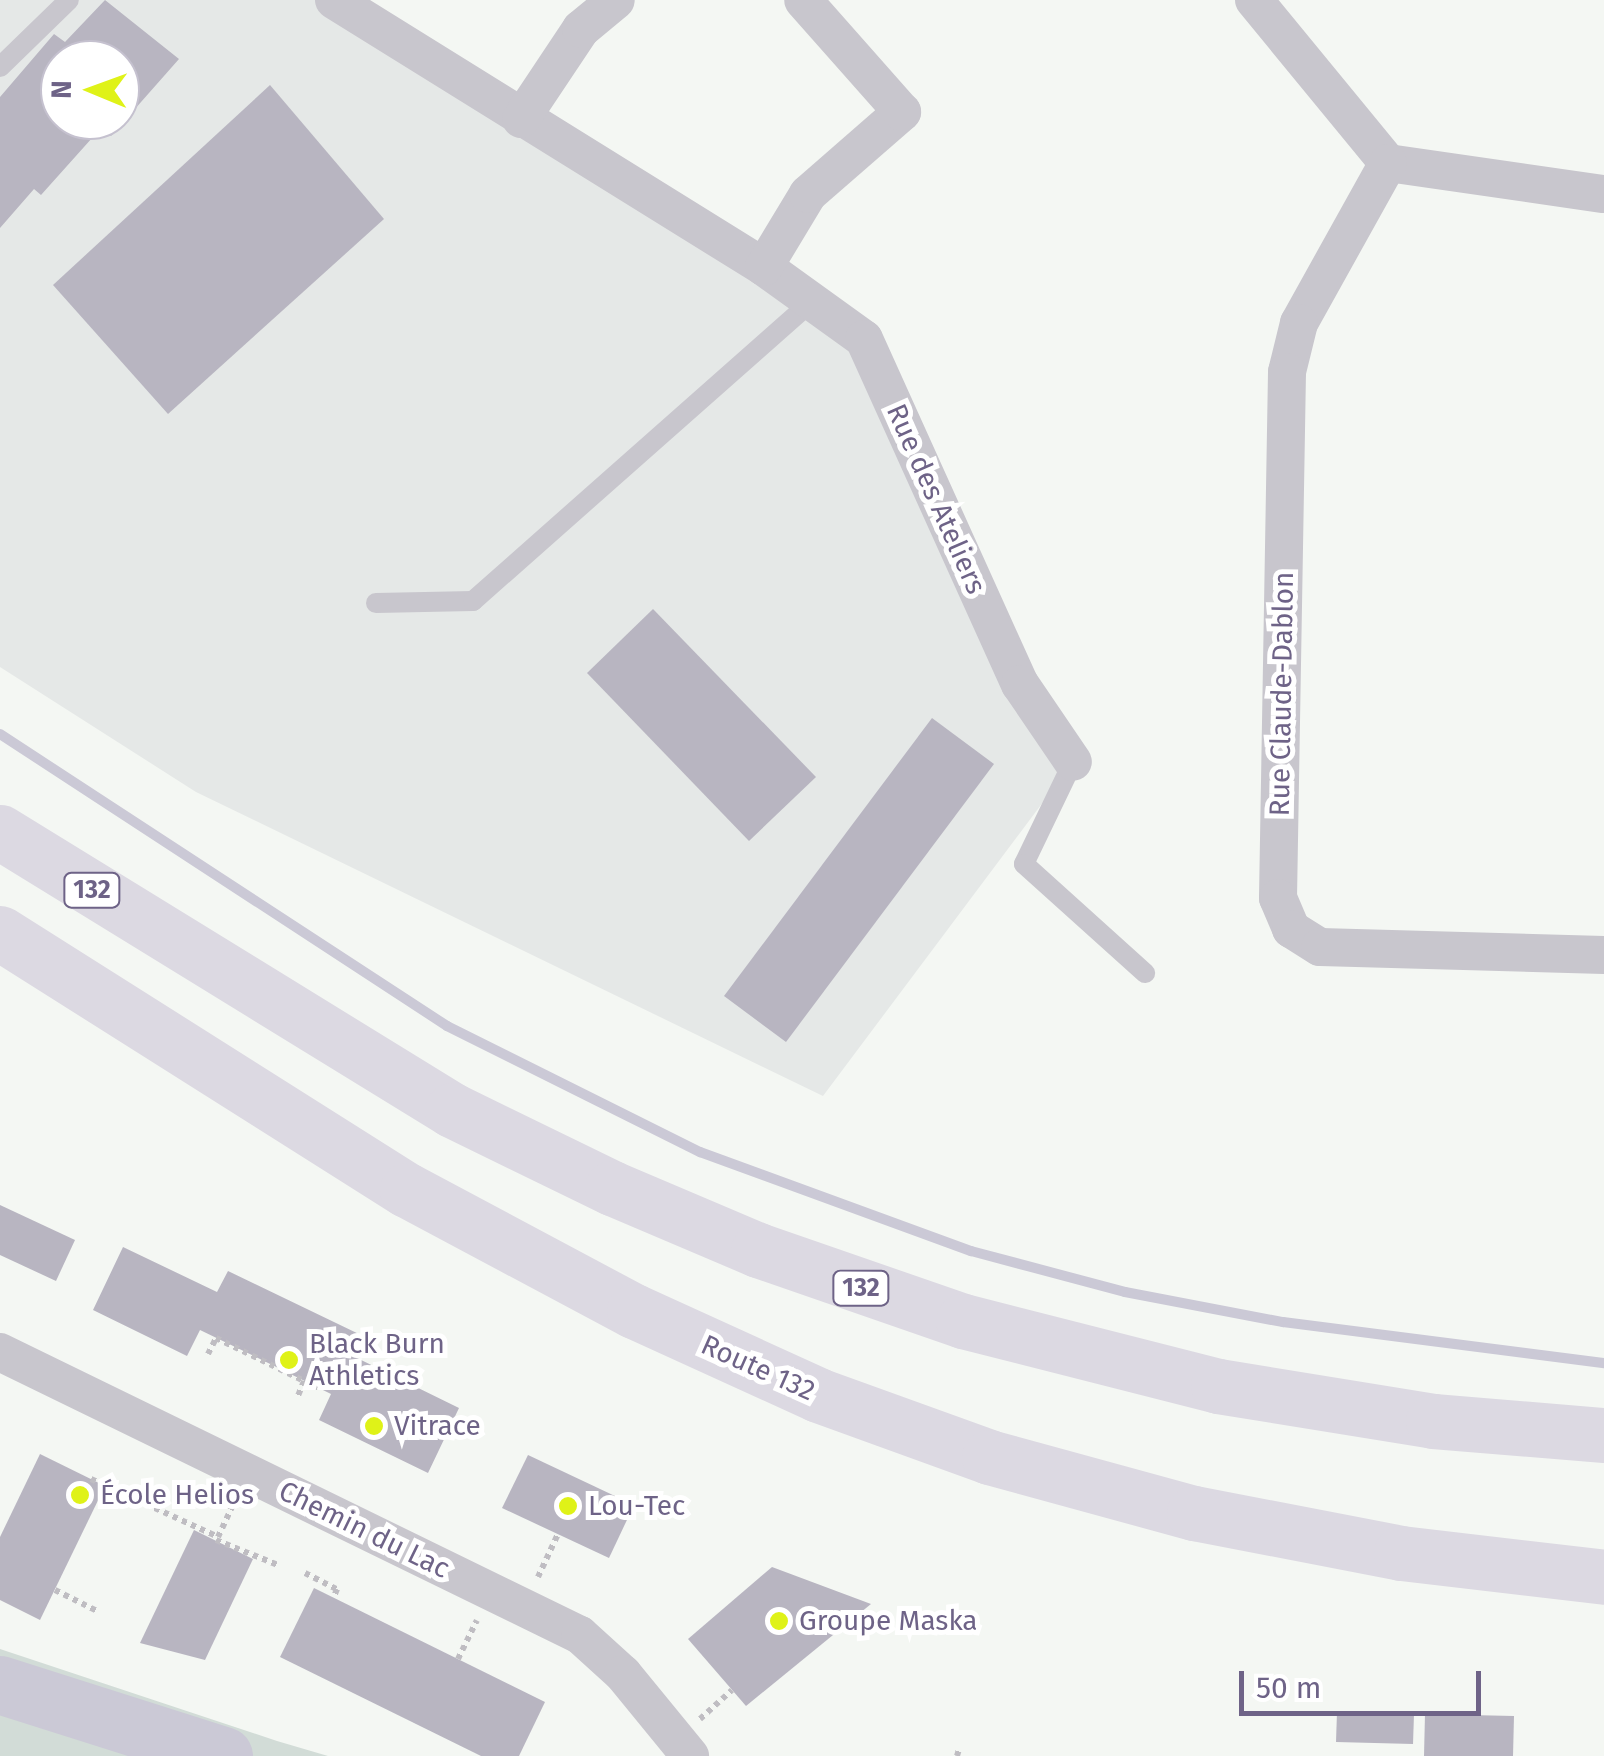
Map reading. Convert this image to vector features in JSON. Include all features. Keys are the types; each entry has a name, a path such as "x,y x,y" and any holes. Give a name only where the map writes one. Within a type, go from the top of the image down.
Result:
{"highway":[{"name":"132","path":"0,832 422,1094 612,1188 758,1250 996,1330 1218,1386 1416,1418 1604,1435"},
{"name":"Route 132","path":"0,933 444,1211 651,1319 818,1395 990,1456 1194,1513 1400,1553 1604,1577"}],"street":[{"name":"Rue des Ateliers","path":"334,0 764,268 809,304 864,339 1020,684 1073,762"},
{"path":"521,119 581,29 616,0"},
{"path":"764,268 808,194 902,112 803,0"},
{"path":"1254,0 1388,163 1604,194"},
{"name":"Rue Claude-Dablon","path":"1388,163 1299,323 1287,372 1278,898 1291,930 1320,947 1604,955"},
{"name":"Chemin du Lac","path":"0,1352 580,1635 695,1738"}],"lane":[{"path":"0,67 69,0"},
{"path":"376,602 474,601 809,304"},
{"path":"1073,762 1024,864 1145,973"}],"path":[{"path":"208,1354 216,1338 320,1388"},
{"path":"297,1398 304,1381"},
{"path":"91,1479 278,1564"},
{"path":"217,1539 235,1500"},
{"path":"537,1578 558,1534"},
{"path":"306,1574 337,1590 334,1597"},
{"path":"55,1590 99,1612"},
{"path":"458,1659 478,1619"},
{"path":"695,1738 732,1690"}],"shaded area":[{"path":"0,0 343,0 864,339 1073,762 823,1096 196,792 0,667"},
{"path":"0,1649 277,1741 328,1756 0,1756"}],"building":[{"path":"105,0 179,59 140,103 140,40 67,40"},
{"path":"40,50 40,140 90,140 41,195 34,189 0,228 0,97"},
{"path":"270,85 384,219 168,414 53,285"},
{"path":"653,609 816,777 749,841 587,673"},
{"path":"932,718 994,764 786,1042 724,996"},
{"path":"0,1205 75,1240 56,1281 0,1255"},
{"path":"123,1247 217,1292 228,1271 363,1336 353,1356 459,1408 428,1473 319,1420 331,1394 260,1359 200,1330 187,1356 93,1310"},
{"path":"40,1454 105,1486 40,1620 0,1600 0,1537"},
{"name":"Lou-Tec","path":"528,1455 634,1505 609,1558 502,1508"},
{"path":"194,1530 253,1559 205,1660 140,1643"},
{"name":"Groupe Maska","path":"772,1567 871,1604 746,1706 688,1639"},
{"path":"314,1588 545,1702 519,1756 481,1756 280,1657"},
{"path":"1337,1712 1414,1714 1413,1744 1336,1742"},
{"path":"1425,1714 1514,1716 1513,1756 1424,1756"}],"waterway":[{"path":"0,734 447,1026 700,1152 971,1251 1125,1292 1283,1322 1604,1363"},
{"path":"0,1685 224,1756"}],"place":[{"name":"Black Burn Athletics","path":"289,1360"},
{"name":"Vitrace","path":"374,1426"},
{"name":"École Helios","path":"80,1495"},
{"name":"Lou-Tec","path":"568,1506"},
{"name":"Groupe Maska","path":"779,1621"}]}
